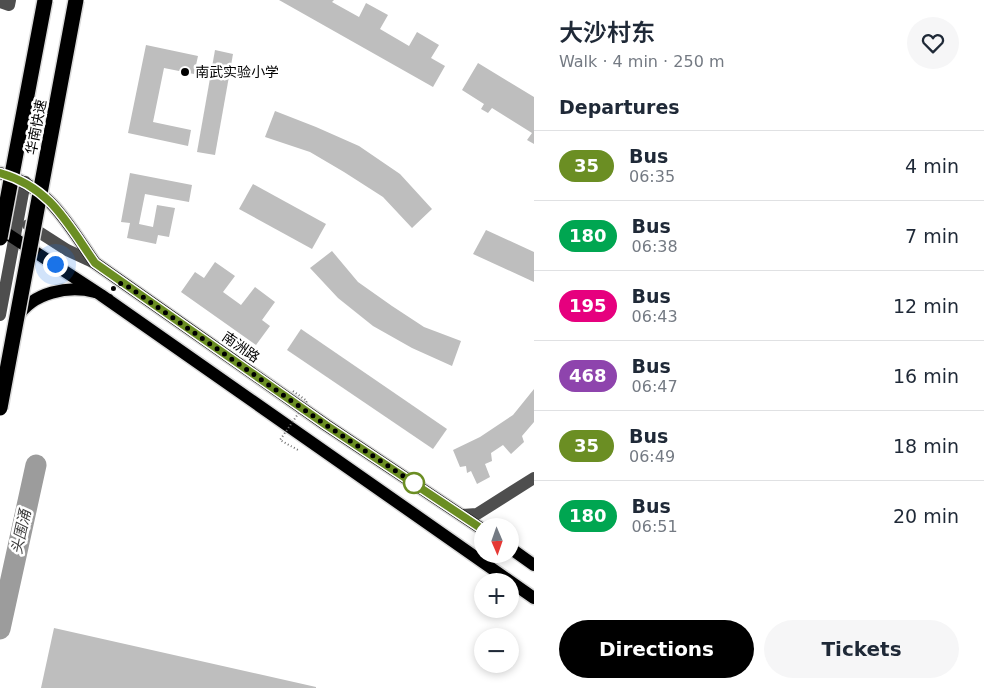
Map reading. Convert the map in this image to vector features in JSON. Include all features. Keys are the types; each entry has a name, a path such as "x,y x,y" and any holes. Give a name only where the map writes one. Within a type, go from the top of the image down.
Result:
{"highway":[{"name":"华南快速","path":"7,238 45,0"},
{"name":"华南快速","path":"0,408 76,0"}],"main road":[{"name":"南洲路","path":"0,173 25,182 39,191 69,224 95,263 326,425 474,523"},
{"path":"0,229 7,238 28,247 97,293 534,598"},
{"path":"110,302 112,289 123,283"},
{"path":"15,322 26,306 43,295 88,290 97,293"},
{"path":"519,554 534,565"}],"street":[{"path":"0,2 9,6 10,0"},
{"path":"0,315 7,238 18,219 25,182"},
{"path":"0,402 39,191"},
{"path":"0,224 3,219 9,216 18,219 67,250 95,263"},
{"path":"462,515 477,514 534,478"}],"path":[{"path":"292,391 307,401 280,440 298,450"}],"building":[{"path":"279,0 334,0 332,2 359,17 366,3 388,15 380,29 409,46 417,32 439,45 431,58 445,66 433,87"},
{"path":"146,45 198,56 194,74 164,68 153,122 191,130 188,146 128,133"},
{"path":"215,50 233,54 215,155 197,152"},
{"path":"478,63 534,97 534,144 527,140 532,133 492,108 488,113 481,109 484,104 462,90"},
{"path":"275,111 359,146 400,174 432,209 412,228 383,197 344,172 310,152 265,137"},
{"path":"130,173 192,185 189,202 145,194 139,224 153,227 157,205 175,208 169,237 158,235 156,244 127,238 130,223 121,222"},
{"path":"253,184 326,224 312,249 239,209"},
{"path":"486,230 534,252 534,282 473,254"},
{"path":"332,251 358,282 392,306 424,327 461,341 452,366 412,348 373,326 338,298 310,268"},
{"path":"215,262 235,276 223,292 241,305 255,287 275,302 262,320 270,326 256,345 181,292 195,272 204,278"},
{"path":"301,329 447,429 433,449 287,350"},
{"path":"534,389 534,422 522,436 524,442 511,454 503,445 491,453 492,461 485,464 490,477 477,484 471,471 467,473 466,466 460,467 453,450 480,437 513,415"},
{"path":"54,628 316,687 316,688 41,688"}],"waterway":[{"name":"头围涌","path":"0,629 36,465"}],"bus line":[{"name":"35","path":"0,173 19,179 39,191 69,224 95,263 326,425 474,523"}],"place":[{"name":"南武实验小学","path":"185,72"}],"route":[{"path":"55,264 110,302 112,289 123,283 326,425 417,485 414,483"}]}
